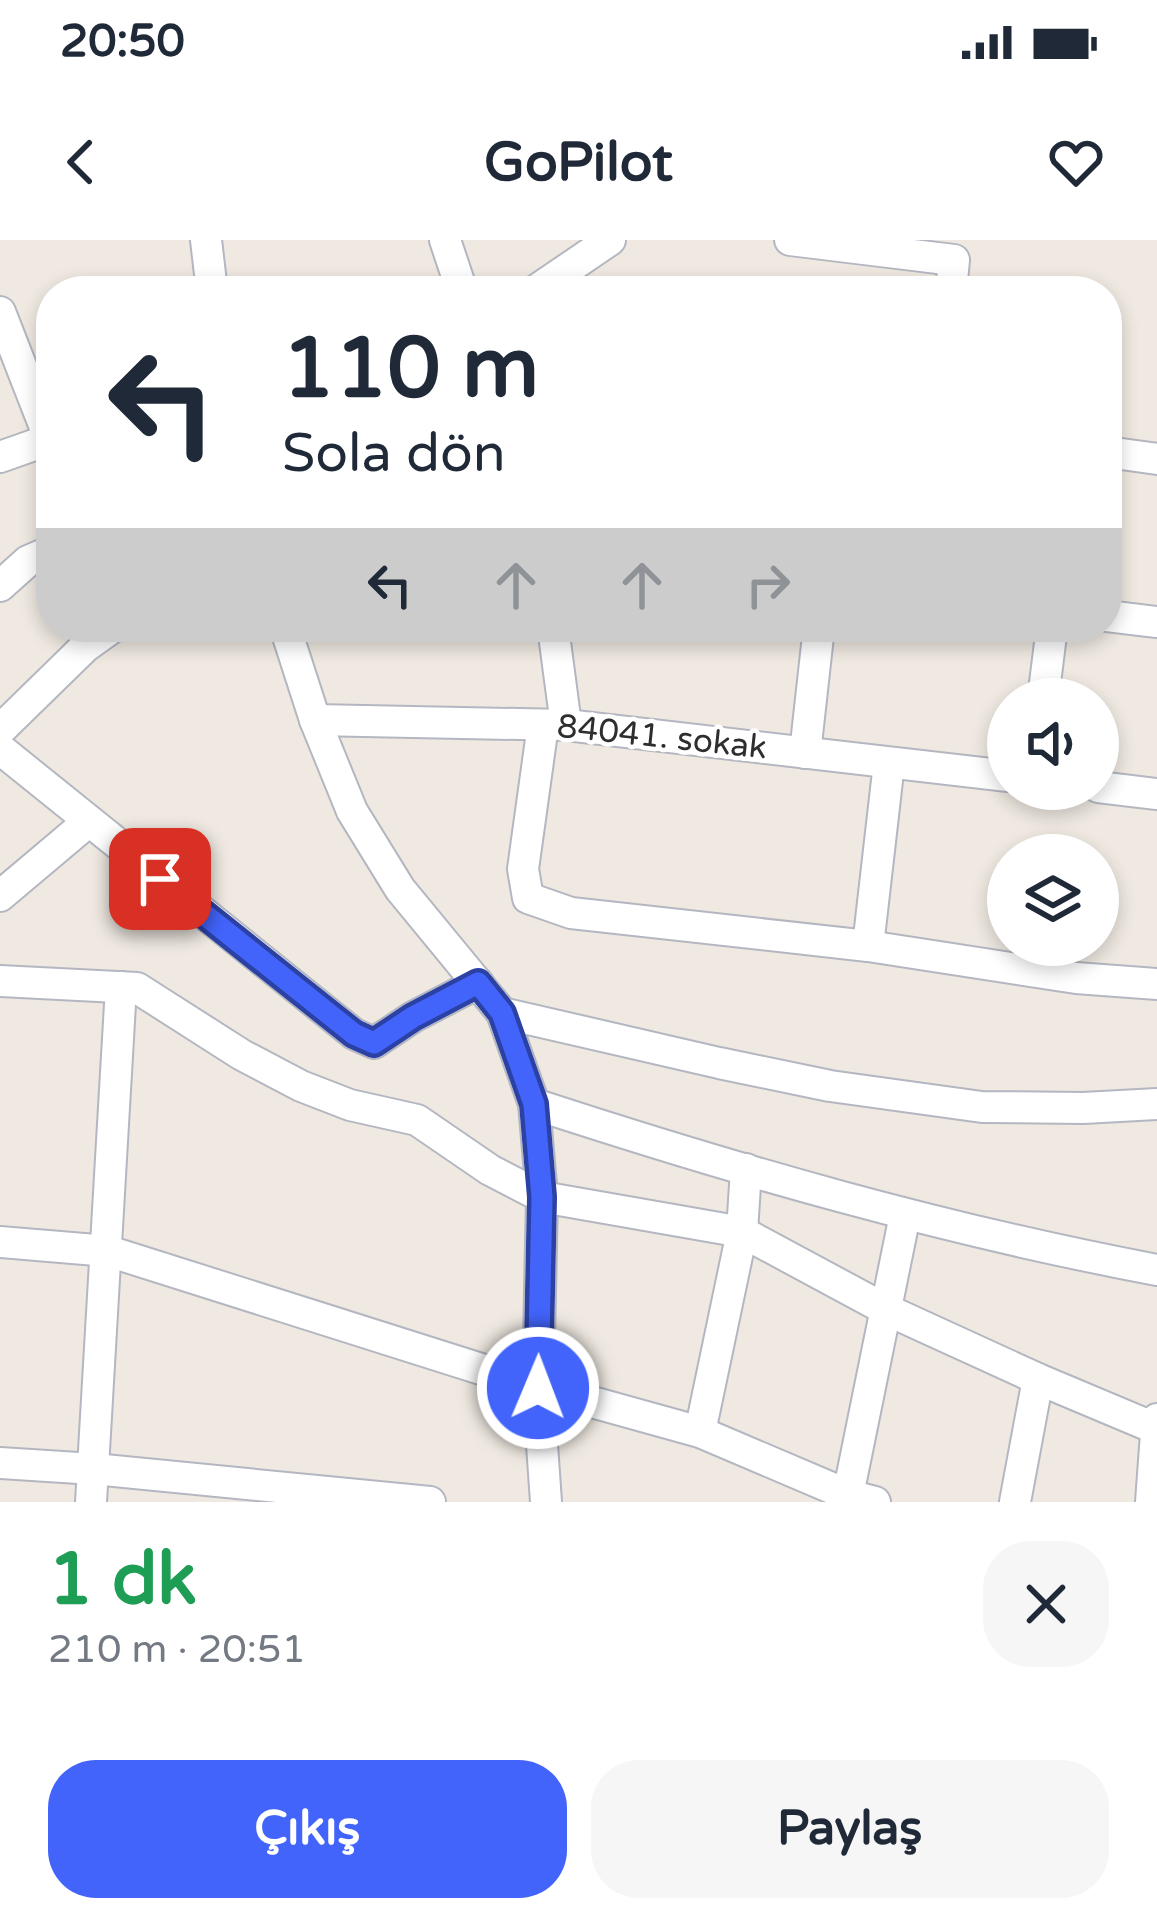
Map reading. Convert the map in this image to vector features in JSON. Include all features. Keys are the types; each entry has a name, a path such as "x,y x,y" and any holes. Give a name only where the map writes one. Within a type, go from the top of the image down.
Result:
{"street":[{"path":"206,240 210,276"},
{"path":"445,240 457,276"},
{"path":"557,276 610,240"},
{"path":"790,240 954,260 952,276"},
{"path":"0,312 36,402"},
{"path":"0,457 36,445"},
{"path":"1122,454 1157,459"},
{"path":"0,586 36,557"},
{"path":"1122,618 1157,622"},
{"path":"0,730 93,642"},
{"path":"290,642 352,811 400,889 502,1013 534,1104 542,1197 538,1388 546,1502"},
{"path":"553,642 555,725 523,869 528,898 571,913 868,946 1076,978 1157,984"},
{"path":"805,752 817,642"},
{"path":"1046,678 1050,642"},
{"name":"84041. sokak","path":"315,720 555,725 987,774"},
{"path":"0,749 354,1034 374,1043 478,983"},
{"path":"868,946 889,763"},
{"path":"1119,789 1157,794"},
{"path":"0,896 89,821"},
{"path":"0,981 137,988 242,1055 302,1086 350,1106 417,1120 490,1170 542,1197 742,1232 885,1309 1156,1429"},
{"path":"92,1502 121,987"},
{"path":"502,1013 719,1064 982,1107 1157,1104"},
{"path":"534,1104 905,1215 1157,1270"},
{"path":"700,1432 742,1232 746,1169"},
{"path":"0,1242 108,1251 538,1388 700,1432 862,1499 885,1309 905,1215"},
{"path":"1015,1502 1038,1379"},
{"path":"1151,1502 1157,1419"},
{"path":"0,1463 94,1469 298,1495 430,1502"}],"route":[{"path":"160,879 354,1034 374,1043 478,983 502,1013 534,1104 542,1197 538,1388"}]}
